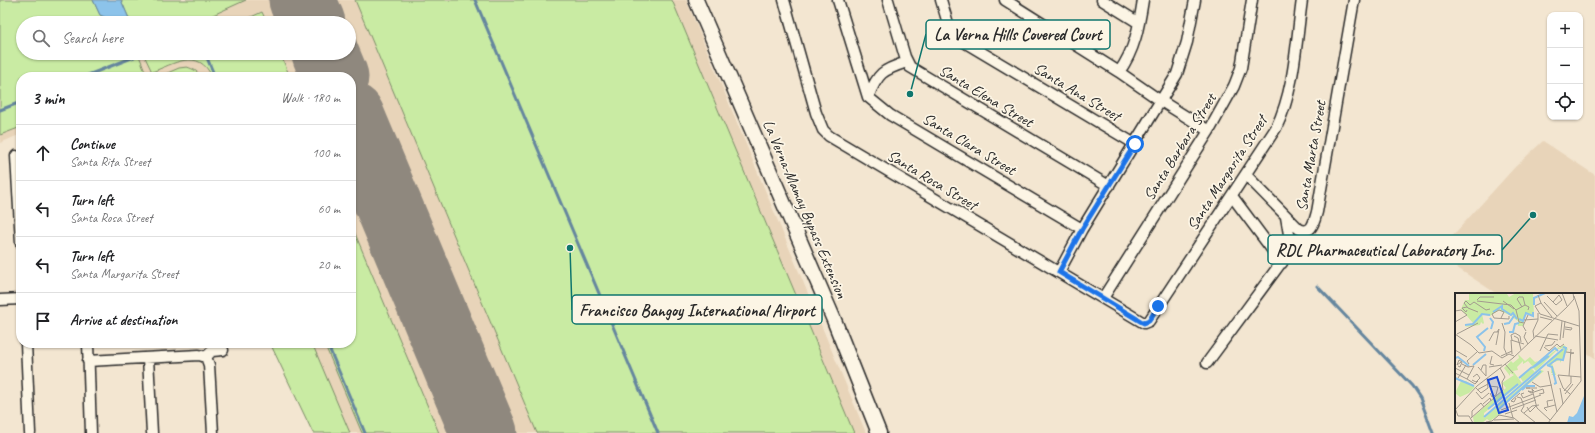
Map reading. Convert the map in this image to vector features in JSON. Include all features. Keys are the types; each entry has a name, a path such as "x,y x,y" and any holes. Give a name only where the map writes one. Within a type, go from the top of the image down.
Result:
{"main road":[{"name":"La Verna-Mamay Bypass Extension","path":"696,0 834,320 879,433"}],"street":[{"name":"Santa Rosa Street","path":"784,0 816,113 820,124 826,133 1144,323"},
{"path":"838,0 868,97"},
{"path":"868,97 875,82 884,71 907,62 888,0"},
{"name":"Santa Ana Street","path":"941,0 950,30 959,39 1135,144"},
{"path":"1005,0 1120,72 1161,101 1209,131"},
{"path":"1102,0 1139,23"},
{"path":"1120,72 1132,50 1143,0"},
{"path":"1059,272 1082,229 1161,101 1180,66 1187,42 1195,0"},
{"name":"Santa Barbara Street","path":"1103,298 1209,131 1238,78 1252,0"},
{"name":"Santa Margarita Street","path":"1144,323 1149,321 1246,175 1282,117 1291,81 1302,0"},
{"name":"Santa Marta Street","path":"1246,175 1299,229 1303,231 1310,230 1317,212 1354,0"},
{"name":"Santa Elena Street","path":"907,62 914,71 1109,186"},
{"name":"Santa Clara Street","path":"868,97 890,114 1082,229"},
{"path":"1232,196 1282,263"},
{"path":"1208,363 1286,256 1290,240 1286,217"},
{"path":"0,300 16,299"},
{"path":"26,348 30,433"},
{"path":"88,348 91,433"},
{"path":"206,357 212,351 223,350"},
{"path":"88,361 199,355 206,357"},
{"path":"206,357 209,365 213,433"},
{"path":"148,358 152,433"}],"shaded area":[{"path":"0,0 686,0 866,433 313,433 272,348 356,348 356,72 16,72 16,136 0,143"},
{"path":"1543,141 1595,175 1595,358 1585,352 1585,293 1495,293 1436,254 1515,167"}],"green space":[{"path":"0,0 93,0 100,15 102,16 16,16 16,60 141,60 145,72 16,72 16,129 0,135"},
{"path":"121,0 246,0 211,16 128,16"},
{"path":"355,0 672,0 854,433 537,433"},
{"path":"262,12 264,16 253,16"},
{"path":"146,60 185,60 177,62 152,72"},
{"path":"193,60 283,60 288,72 209,72 200,62"},
{"path":"187,67 197,72 170,72 179,68"},
{"path":"356,236 439,433 362,433 326,348 356,348"},
{"path":"272,348 314,348 350,433 313,433"}],"water":[{"path":"93,0 121,0 128,16 102,16 100,15"}],"waterway":[{"path":"475,0 658,433"},
{"path":"96,72 126,60"},
{"path":"208,60 213,72"},
{"path":"0,110 16,104"},
{"path":"1317,286 1412,386 1420,398 1433,433"},
{"path":"329,348 365,433"}],"runway":[{"path":"302,0 309,16"},
{"path":"328,60 333,72"},
{"path":"356,128 484,433"}],"place":[{"name":"La Verna Hills Covered Court","path":"910,94"},
{"name":"RDL Pharmaceutical Laboratory Inc.","path":"1533,215"},
{"name":"Francisco Bangoy International Airport","path":"570,248"}],"route":[{"path":"1135,144 1082,229 1059,272 1144,323 1149,321 1158,306"}]}
